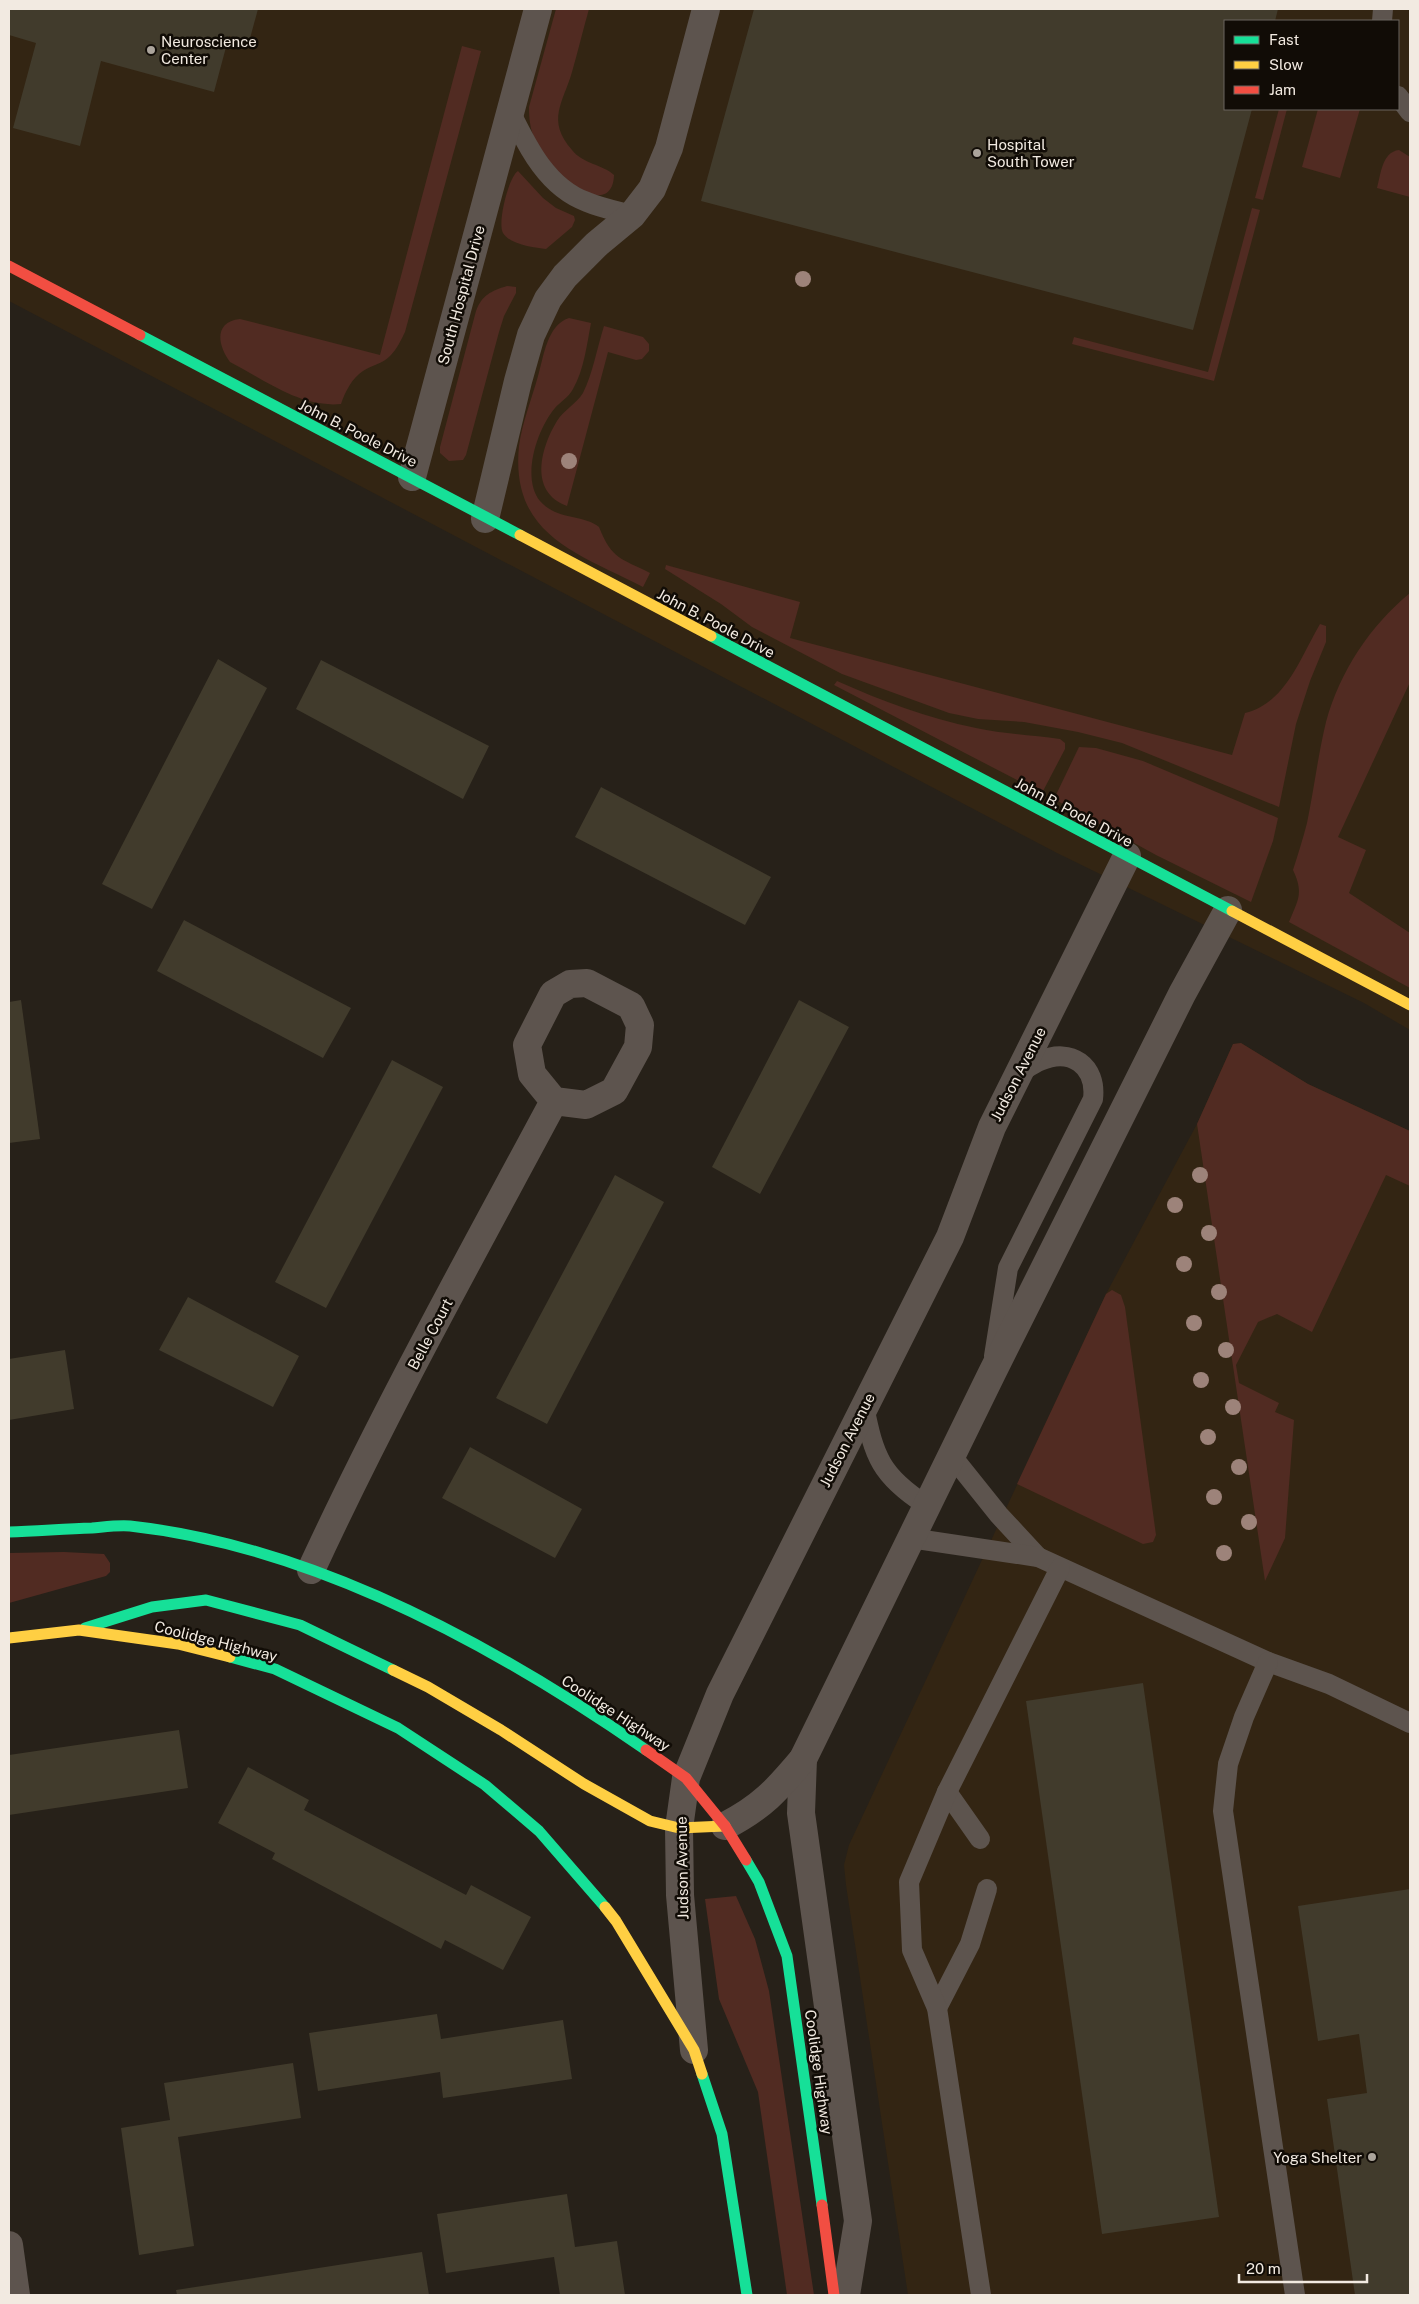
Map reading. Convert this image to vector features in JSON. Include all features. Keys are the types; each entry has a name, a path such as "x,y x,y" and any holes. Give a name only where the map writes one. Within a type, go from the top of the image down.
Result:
{"main road":[{"name":"John B. Poole Drive","path":"9,266 412,477 485,519 1228,910 1377,985 1410,1005"},
{"name":"Coolidge Highway","path":"9,1532 128,1526 215,1540 312,1570 405,1609 499,1657 594,1714 686,1778 725,1826 759,1882 787,1956 834,2295"},
{"path":"79,1630 152,1607 206,1600 300,1625 428,1687 501,1730 584,1784 650,1821 679,1828 725,1826"},
{"name":"Coolidge Highway","path":"9,1638 79,1630 178,1644 274,1669 398,1728 485,1785 539,1832 588,1886 616,1921 694,2050 722,2134 747,2295"}],"street":[{"name":"South Hospital Drive","path":"412,477 538,9"},
{"path":"485,519 531,335 548,299 565,276 597,244 632,215 652,189 662,168 706,9"},
{"name":"Judson Avenue","path":"694,2050 680,1895 679,1828 686,1778 720,1694 950,1237 992,1127 1127,856"},
{"path":"725,1826 749,1814 774,1793 803,1759 992,1373 1182,994 1228,910"},
{"path":"587,983 631,1006 640,1025 638,1047 614,1091 586,1105 554,1101 532,1074 527,1045 553,994 570,984 587,983"},
{"name":"Belle Court","path":"312,1570 340,1508 397,1396 554,1101"},
{"path":"803,1759 801,1813 858,2221 846,2295"},
{"path":"9,2245 16,2295"}],"lane":[{"path":"1399,97 1410,112"},
{"path":"511,113 527,147 551,180 585,202 632,215"},
{"path":"992,1373 1008,1268 1093,1099 1094,1088 1091,1075 1074,1058 1061,1056 1041,1060 1019,1073"},
{"path":"864,1406 870,1435 881,1465 901,1489 926,1505"},
{"path":"951,1455 999,1515 1038,1557"},
{"path":"910,1538 1038,1557 1268,1662 1328,1684 1410,1723"},
{"path":"981,2295 937,2008 912,1950 909,1882 947,1792 1060,1568"},
{"path":"1268,1662 1244,1717 1228,1764 1223,1811 1295,2295"},
{"path":"947,1792 980,1839"},
{"path":"937,2008 970,1944 987,1889"}],"shaded area":[{"path":"9,9 1410,9 1410,1030 1364,1003 1057,853 9,301"},
{"path":"556,9 589,9 572,72 561,102 558,120 564,139 576,155 604,168 614,175 612,186 608,192 601,195 584,193 558,177 540,149 532,131 529,107"},
{"path":"462,46 481,51 405,332 395,350 387,359 366,369 355,377 341,404 311,402 297,397 230,362 223,349 220,336 225,325 240,319 380,355"},
{"path":"1279,110 1287,110 1263,200 1255,198"},
{"path":"1318,110 1360,110 1340,178 1302,167"},
{"path":"1399,150 1410,157 1410,197 1377,188 1383,164 1389,155"},
{"path":"518,171 543,198 556,208 574,216 575,220 572,227 546,249 516,243 503,233 502,220 505,200 511,181"},
{"path":"1252,208 1260,210 1214,381 1072,344 1074,337 1208,372"},
{"path":"507,286 516,287 516,293 504,316 499,332 466,455 463,460 449,461 440,453 440,447 476,311 484,297"},
{"path":"569,318 591,323 586,348 577,382 548,417 537,441 532,467 534,491 540,501 555,512 586,520 599,527 613,552 625,561 650,573 643,587 572,551 553,537 537,521 525,501 519,476 519,446 522,428 551,334 556,327"},
{"path":"604,326 643,337 649,344 649,351 642,359 636,360 608,352 567,506 555,499 547,491 541,469 543,457 546,444 557,421 583,393"},
{"path":"666,565 800,602 790,638 1232,755 1245,713 1259,708 1271,700 1281,689 1290,678 1320,624 1326,626 1326,642 1310,681 1296,724 1279,807 1122,743 1078,732 1024,722 978,719 949,713 842,674 752,627 721,604 665,569"},
{"path":"1410,593 1410,682 1338,837 1366,850 1349,893 1410,933 1410,988 1289,922 1299,896 1293,870 1307,823 1323,734 1332,703 1348,667 1358,651 1382,620"},
{"path":"837,681 905,708 958,724 997,732 1060,739 1065,743 1065,749 1042,793 834,685"},
{"path":"1079,747 1096,748 1143,761 1278,818 1273,841 1251,902 1156,855 1054,799"},
{"path":"1241,1043 1308,1084 1410,1131 1410,2295 908,2295 846,1885 844,1865 849,1845 1106,1294 1197,1124 1233,1044"},
{"path":"1241,1043 1308,1084 1410,1131 1410,1186 1386,1175 1312,1332 1277,1314 1258,1322 1236,1365 1239,1383 1279,1403 1275,1412 1294,1420 1285,1538 1265,1581 1197,1124 1233,1044"},
{"path":"1112,1290 1121,1295 1125,1307 1156,1535 1153,1542 1143,1544 1017,1484 1106,1294"},
{"path":"64,1552 104,1554 110,1563 110,1572 106,1576 9,1603 9,1553"},
{"path":"736,1896 755,1939 769,1991 814,2295 787,2295 758,2092 719,1999 705,1899"}],"building":[{"name":"Neuroscience Center","path":"9,9 258,9 249,42 229,36 214,92 101,61 80,146 13,128 36,43 9,35"},
{"name":"Hospital South Tower","path":"754,9 1278,9 1275,20 1224,20 1224,110 1252,110 1193,330 701,201"},
{"path":"218,659 267,688 152,909 102,884"},
{"path":"321,660 489,746 463,799 296,709"},
{"path":"601,787 771,877 745,925 575,837"},
{"path":"184,920 351,1008 323,1058 157,971"},
{"path":"21,1000 40,1139 9,1143 9,1002"},
{"path":"799,1000 849,1027 760,1194 712,1167"},
{"path":"392,1060 443,1087 326,1308 275,1282"},
{"path":"615,1175 664,1202 547,1424 496,1398"},
{"path":"188,1297 299,1356 273,1407 159,1350"},
{"path":"65,1350 74,1409 9,1420 9,1359"},
{"path":"470,1447 582,1509 555,1558 442,1498"},
{"path":"1143,1683 1219,2217 1102,2234 1026,1701"},
{"path":"179,1730 188,1788 9,1815 9,1755"},
{"path":"248,1767 309,1800 304,1810 466,1895 471,1885 531,1917 503,1970 445,1940 441,1949 272,1859 275,1853 218,1823"},
{"path":"1410,1889 1410,2295 1355,2295 1327,2099 1367,2093 1359,2034 1318,2041 1298,1906"},
{"path":"437,2014 441,2039 563,2020 572,2079 443,2098 440,2072 318,2091 309,2033"},
{"path":"293,2063 301,2118 178,2137 194,2246 139,2255 121,2128 170,2120 164,2083"},
{"path":"567,2194 575,2247 617,2241 625,2295 560,2295 554,2257 446,2273 437,2214"},
{"path":"422,2252 429,2295 177,2295 176,2290"}],"traffic: fast":[{"path":"140,335 520,535"},
{"path":"711,636 1232,911"},
{"path":"9,1532 130,1526 199,1537 267,1555 334,1578 400,1606 465,1639 528,1674 646,1750"},
{"path":"85,1628 152,1607 206,1600 300,1625 393,1670"},
{"path":"230,1657 275,1669 398,1728 485,1785 539,1831 605,1907"},
{"path":"746,1860 759,1882 787,1956 822,2205"},
{"path":"702,2074 722,2134 747,2295"}],"traffic: slow":[{"path":"520,535 711,636"},
{"path":"1232,911 1410,1005"},
{"path":"9,1638 79,1630 178,1644 230,1657"},
{"path":"393,1670 428,1687 501,1730 584,1784 650,1821 679,1828 725,1826"},
{"path":"605,1907 616,1921 694,2050 702,2074"}],"traffic: jam":[{"path":"9,266 140,335"},
{"path":"646,1750 686,1778 725,1826 746,1860"},
{"path":"822,2205 834,2295"}],"place":[{"name":"Neuroscience Center","path":"151,50"},
{"name":"Hospital South Tower","path":"977,153"},
{"name":"Yoga Shelter","path":"1372,2157"}]}
